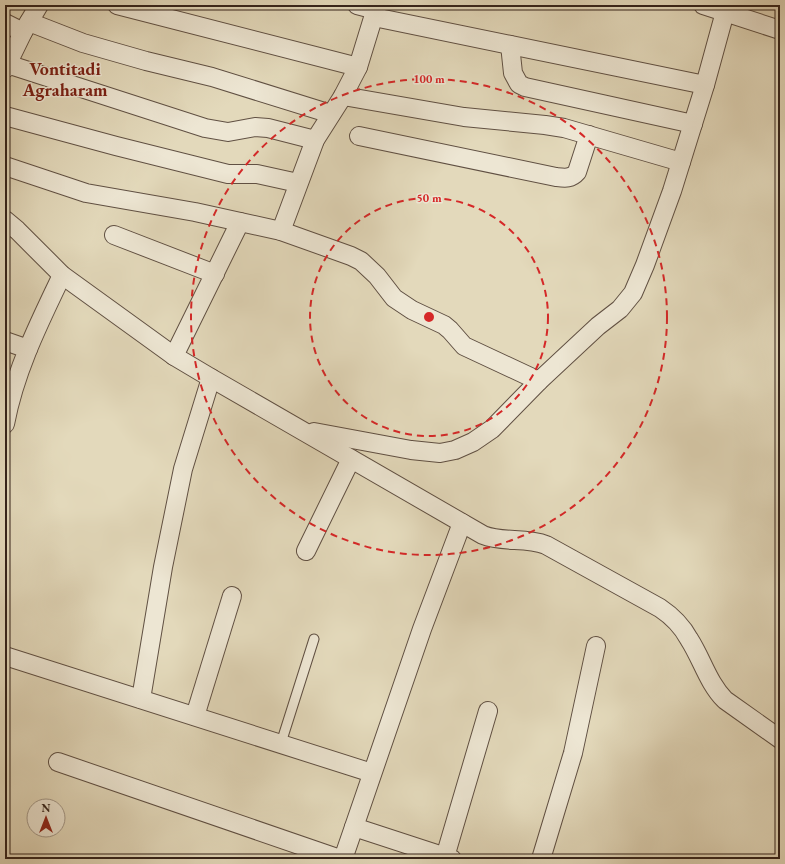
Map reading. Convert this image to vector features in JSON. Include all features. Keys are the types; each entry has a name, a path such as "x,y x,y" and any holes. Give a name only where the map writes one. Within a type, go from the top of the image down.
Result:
{"street":[{"path":"39,5 7,59 205,128 228,132 255,127 268,128 315,140"},
{"path":"117,5 358,67"},
{"path":"357,5 510,45 705,85"},
{"path":"703,5 780,30"},
{"path":"281,231 315,140 343,96 358,67 376,11"},
{"path":"299,429 411,450 440,453 455,450 473,442 492,429 539,381 598,326 620,309 633,293 666,206 705,85 725,12"},
{"path":"5,23 26,27 146,61 212,77 331,114"},
{"path":"510,45 513,73 519,84 693,124"},
{"path":"343,96 464,117 564,128 681,162"},
{"path":"5,116 228,174 257,174 298,183"},
{"path":"360,136 556,177 568,178 577,172 589,135"},
{"path":"5,166 86,193 195,212 281,231 351,256 361,261 377,276 394,298 412,310 444,325 464,346 539,381"},
{"path":"5,220 18,230 62,274 174,356 211,378 462,523 491,538 536,541 546,545 660,608 671,616 689,638 718,693 725,700 780,739"},
{"path":"174,356 240,222"},
{"path":"114,235 215,274"},
{"path":"5,424 12,393 28,349 62,274"},
{"path":"5,341 28,349"},
{"path":"141,699 163,567 183,469 211,378"},
{"path":"306,551 351,459"},
{"path":"58,762 341,859 354,827 422,629 462,523"},
{"path":"195,716 232,596"},
{"path":"541,859 573,753 596,646"},
{"path":"5,656 372,773"},
{"path":"354,827 449,858 488,711"}],"lane":[{"path":"281,743 314,639"}],"district":[{"name":"Vontitadi Agraharam","path":"65,78"}]}
